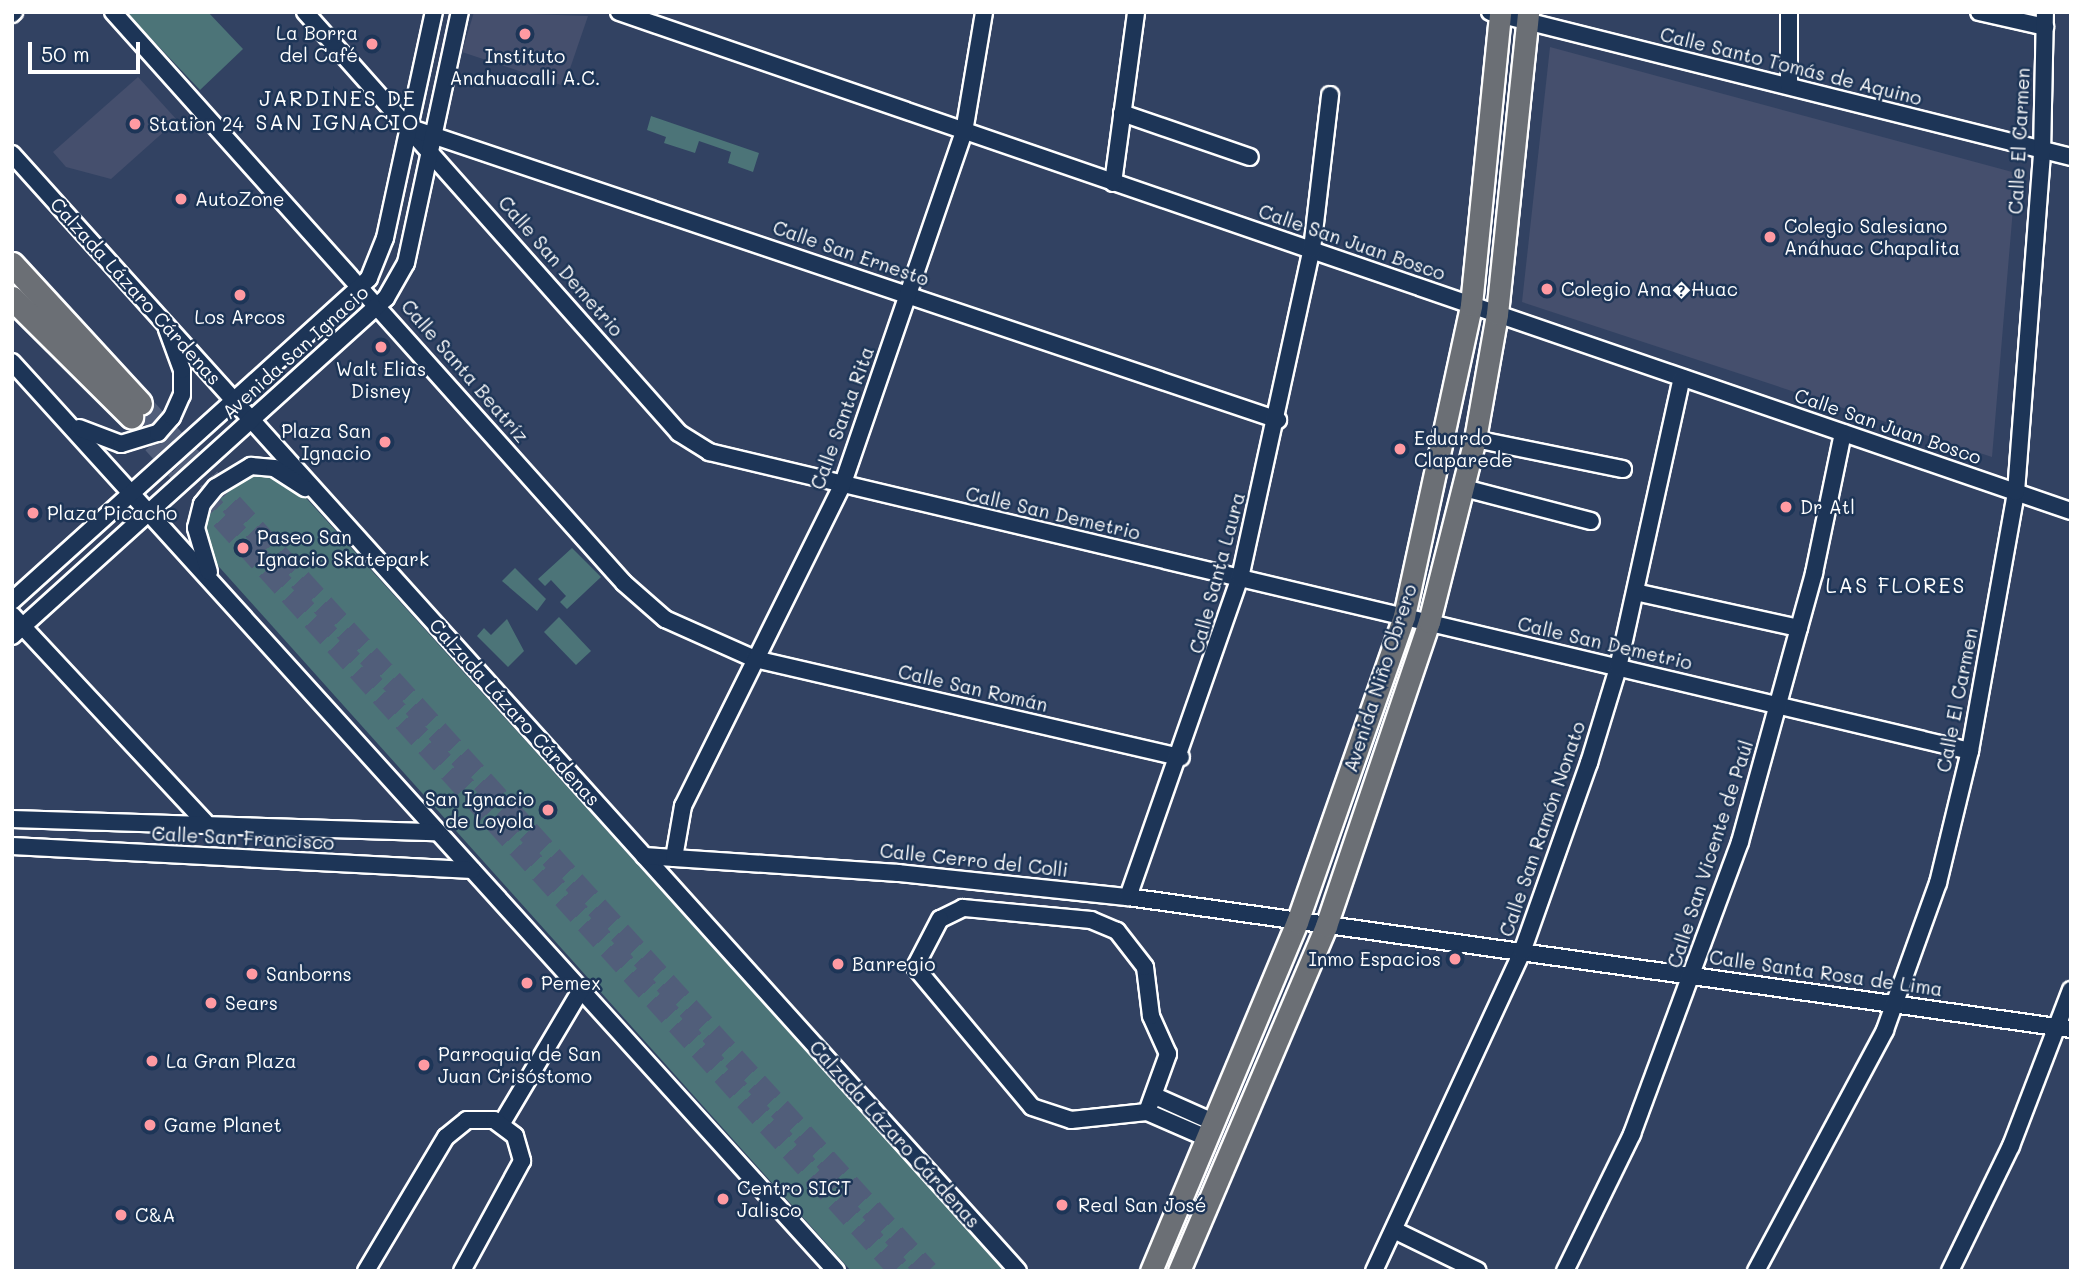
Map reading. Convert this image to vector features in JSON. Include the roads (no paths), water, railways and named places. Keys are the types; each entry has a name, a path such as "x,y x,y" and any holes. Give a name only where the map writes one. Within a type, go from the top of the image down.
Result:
{"highway":[{"path":"12,264 136,410 12,298"}],"main road":[{"name":"Avenida Niño Obrero","path":"1151,1271 1297,922 1404,616 1471,305 1497,13"},
{"name":"Avenida Niño Obrero","path":"1179,1271 1326,926 1429,622 1475,439 1497,314 1528,17"}],"street":[{"name":"Calle Santa Beatríz","path":"113,12 380,306 632,591 685,632 755,659"},
{"name":"Calle San Demetrio","path":"305,12 410,127 432,142 678,433 709,452 842,486 1970,751"},
{"name":"Avenida San Ignacio","path":"12,601 361,285 379,262 434,12"},
{"name":"Avenida San Ignacio","path":"16,626 150,513 380,306 406,263 460,12"},
{"name":"Calle San Juan Bosco","path":"619,12 2071,511"},
{"name":"Calle Santa Rita","path":"674,858 683,806 842,486 964,132 984,12"},
{"path":"1113,183 1136,12"},
{"path":"1789,12 1789,86"},
{"path":"1979,12 2045,20"},
{"name":"Calle Santo Tomás de Aquino","path":"1497,13 1528,17 2042,153 2071,157"},
{"name":"Calle El Carmen","path":"1756,1271 1851,1103 1896,1004 1938,883 1970,751 2016,492 2042,153 2045,20"},
{"name":"Calle Santa Laura","path":"1128,897 1181,757 1240,578 1278,421 1312,249 1330,95"},
{"path":"1122,113 1250,157"},
{"name":"Calle San Ernesto","path":"432,142 908,295 1278,421"},
{"name":"Calzada Lázaro Cárdenas","path":"12,154 1018,1271"},
{"path":"67,422 121,444 158,433 182,395 182,370 164,322"},
{"path":"12,362 435,832 836,1271"},
{"name":"Calle San Ramón Nonato","path":"1374,1271 1522,952 1618,667 1682,378"},
{"name":"Calle San Vicente de Paúl","path":"1565,1271 1632,1134 1692,975 1781,706 1843,433"},
{"path":"1475,439 1623,468"},
{"path":"216,587 200,550 202,504 233,473 251,466 294,478 370,550"},
{"path":"1464,488 1591,521"},
{"path":"1635,592 1799,628"},
{"path":"16,626 205,822"},
{"name":"Calle San Román","path":"755,659 1181,757"},
{"name":"Calle San Francisco","path":"12,818 205,822 292,829 435,832"},
{"path":"67,821 76,850"},
{"path":"289,861 292,829"},
{"name":"Calle San Francisco","path":"12,846 472,870"},
{"name":"Calle Cerro del Colli","path":"644,856 1128,897 1326,926"},
{"path":"1147,1112 1168,1054 1151,1016 1145,967 1117,932 1101,922 963,908 940,919 915,967 1032,1107 1071,1120 1147,1112 1210,1130"},
{"name":"Calle Santa Rosa de Lima","path":"1326,926 2065,1029"},
{"path":"502,1123 581,990"},
{"path":"1950,1271 2065,1029 2071,990"},
{"path":"1155,1096 1210,1130"},
{"path":"366,1271 446,1137 467,1120 502,1123 521,1148 520,1174 462,1271"},
{"path":"1394,1230 1478,1271"}],"tunnel":[{"path":"140,403 927,1271"},
{"path":"154,442 901,1271"}],"place":[{"name":"Instituto Anahuacalli A.C.","path":"525,34"},
{"name":"La Borra del Café","path":"372,44"},
{"name":"Station 24","path":"135,124"},
{"name":"AutoZone","path":"181,199"},
{"name":"Colegio Salesiano Anáhuac Chapalita","path":"1770,237"},
{"name":"Colegio Ana�Huac","path":"1547,289"},
{"name":"Los Arcos","path":"240,295"},
{"name":"Walt Elias Disney","path":"381,347"},
{"name":"Plaza San Ignacio","path":"385,442"},
{"name":"Eduardo Claparede","path":"1400,449"},
{"name":"Dr Atl","path":"1786,507"},
{"name":"Plaza Picacho","path":"33,513"},
{"name":"Paseo San Ignacio Skatepark","path":"243,548"},
{"name":"San Ignacio de Loyola","path":"548,810"},
{"name":"Inmo Espacios","path":"1455,959"},
{"name":"Banregio","path":"838,964"},
{"name":"Sanborns","path":"252,974"},
{"name":"Pemex","path":"527,983"},
{"name":"Sears","path":"211,1003"},
{"name":"La Gran Plaza","path":"152,1061"},
{"name":"Parroquia de San Juan Crisóstomo","path":"424,1065"},
{"name":"Game Planet","path":"150,1125"},
{"name":"Centro SICT Jalisco","path":"723,1199"},
{"name":"Real San José","path":"1062,1205"},
{"name":"C&A","path":"121,1215"}],"district":[{"name":"JARDINES DE SAN IGNACIO","path":"338,110"},
{"name":"LAS FLORES","path":"1896,585"}]}
